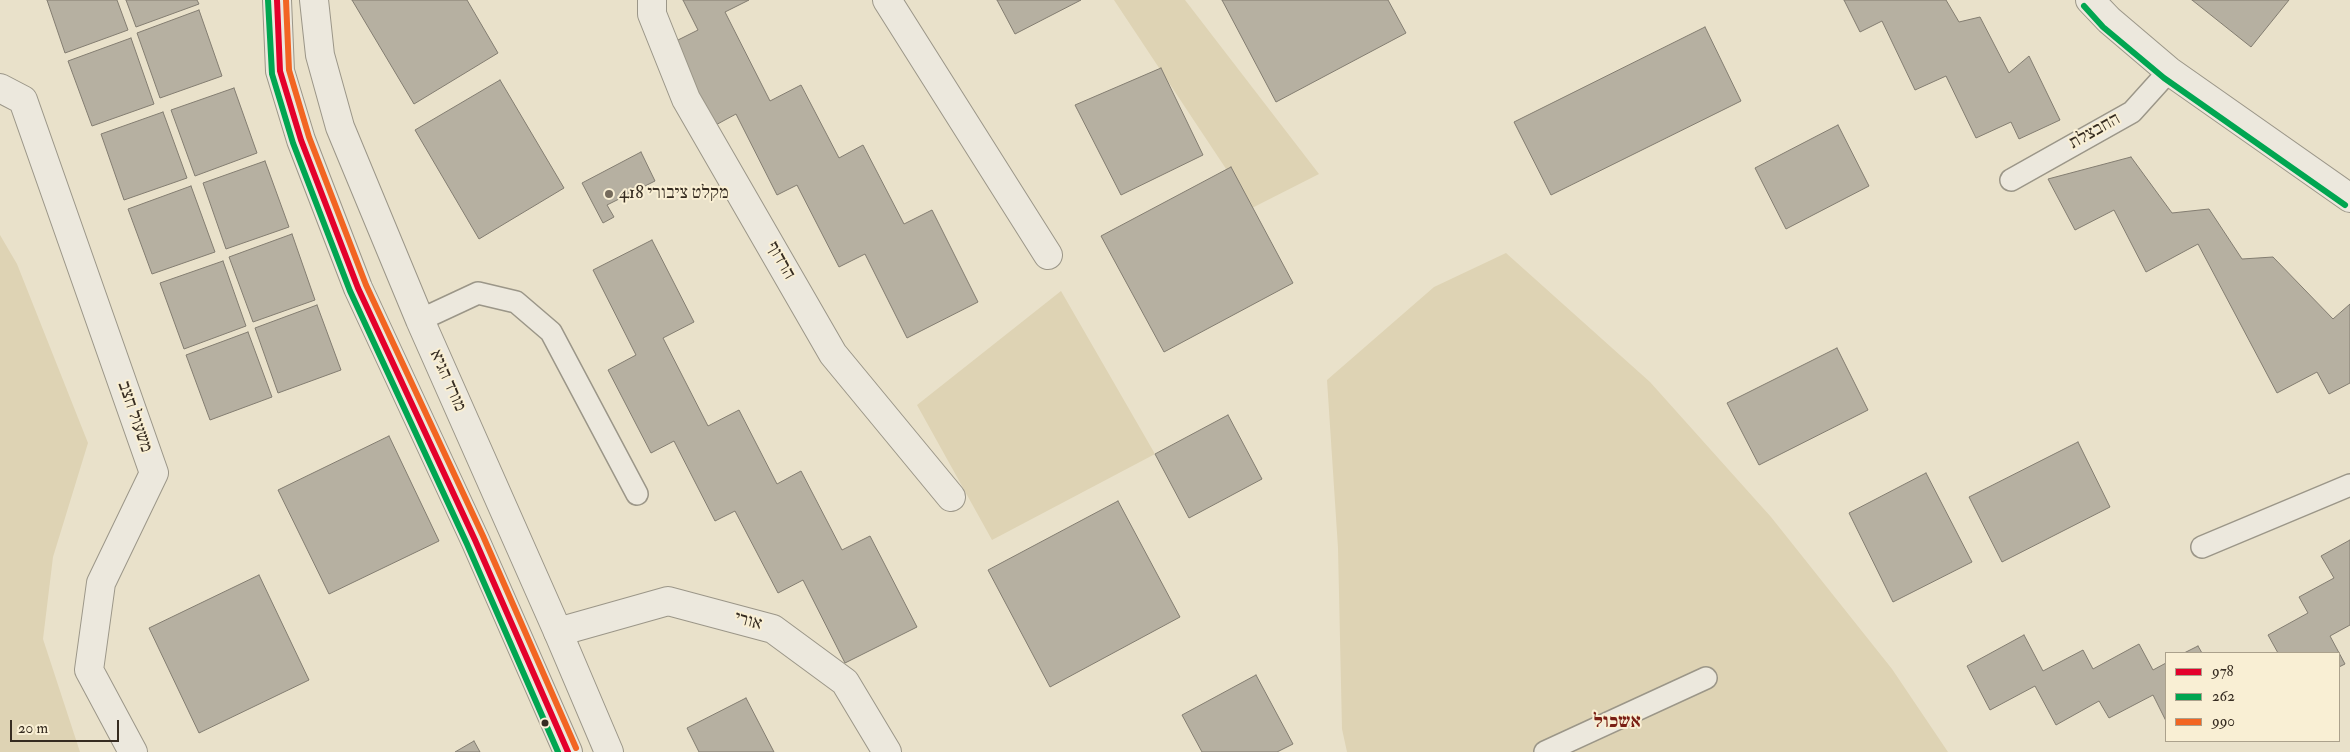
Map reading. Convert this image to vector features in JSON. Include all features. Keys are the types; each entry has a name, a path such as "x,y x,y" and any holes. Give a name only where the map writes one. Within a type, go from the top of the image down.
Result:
{"street":[{"path":"277,0 280,71 302,140 354,278 475,540 568,752"},
{"name":"מורד הגיא","path":"314,0 320,55 340,127 420,320 609,752"},
{"name":"הרדוף","path":"652,0 652,14 686,99 833,354 951,497"},
{"path":"887,0 1048,255"},
{"path":"2090,0 2110,20 2169,70 2350,198"},
{"name":"משעול חצב","path":"0,88 23,100 154,473 101,583 89,670 133,752"},
{"name":"אורי","path":"558,632 668,600 773,629 845,682 887,752"}],"lane":[{"name":"החבצלת","path":"2011,180 2132,112 2169,70"},
{"path":"420,320 478,292 516,302 551,332 637,494"},
{"path":"2202,547 2350,485"},
{"path":"1545,752 1706,678"}],"shaded area":[{"path":"1114,0 1185,0 1319,174 1252,208"},
{"path":"0,235 17,264 88,443 53,557 43,639 80,752 0,752"},
{"path":"1506,253 1650,382 1771,517 1892,669 1948,752 1347,752 1342,729 1338,548 1327,380 1434,287"},
{"path":"1061,291 1155,454 992,540 917,405"}],"building":[{"path":"47,0 117,0 128,30 65,53"},
{"path":"126,0 197,0 199,4 136,27"},
{"path":"352,0 467,0 498,53 414,104"},
{"path":"683,0 749,0 725,12 770,101 801,85 839,158 863,145 904,224 932,210 978,302 907,338 865,254 839,267 797,185 777,195 736,114 712,127 670,44 698,30"},
{"path":"997,0 1081,0 1015,34"},
{"path":"1222,0 1388,0 1406,33 1276,102"},
{"path":"1844,0 1946,0 1959,22 1980,17 2009,73 2029,56 2060,120 2019,139 2011,122 1976,138 1946,76 1915,90 1882,21 1860,32"},
{"path":"2192,0 2289,0 2251,47"},
{"path":"199,10 222,76 160,98 137,33"},
{"path":"1705,27 1741,101 1551,195 1514,122"},
{"path":"131,38 154,104 92,126 68,61"},
{"path":"1161,68 1203,155 1121,195 1075,105"},
{"path":"500,80 564,188 479,239 415,130"},
{"path":"234,88 257,153 195,176 171,110"},
{"path":"163,112 187,178 124,200 101,134"},
{"path":"1838,125 1869,186 1786,229 1755,168"},
{"name":"מקלט ציבורי 418","path":"641,152 655,181 607,205 614,217 603,223 582,183"},
{"path":"2131,157 2172,213 2209,209 2242,259 2273,257 2333,319 2350,304 2350,383 2329,394 2317,372 2277,393 2198,244 2146,272 2114,210 2075,230 2048,179"},
{"path":"265,161 289,227 226,249 203,183"},
{"path":"1231,167 1293,283 1164,352 1101,236"},
{"path":"191,186 215,252 152,274 128,209"},
{"path":"292,234 315,300 253,322 229,257"},
{"path":"652,240 694,322 663,338 708,426 739,410 777,484 801,471 842,550 870,536 917,627 845,663 803,580 778,593 735,511 715,521 674,441 651,453 608,370 636,355 593,270"},
{"path":"223,261 246,326 184,349 160,283"},
{"path":"317,305 341,370 278,393 255,328"},
{"path":"248,332 272,397 210,420 186,355"},
{"path":"1837,348 1868,410 1759,465 1727,403"},
{"path":"1228,415 1262,479 1189,518 1155,454"},
{"path":"389,436 439,541 329,594 278,490"},
{"path":"2078,442 2110,507 2002,562 1969,497"},
{"path":"1926,473 1972,562 1893,602 1849,513"},
{"path":"1118,501 1180,617 1050,687 988,570"},
{"path":"2350,540 2350,625 2330,636 2339,652 2277,652 2268,635 2308,613 2299,597 2334,578 2321,556"},
{"path":"259,575 309,680 199,733 149,628"},
{"path":"2024,635 2043,671 2083,650 2093,669 2139,644 2153,670 2165,664 2165,719 2153,695 2109,718 2099,701 2056,725 2035,686 1990,710 1967,666"},
{"path":"2198,646 2201,652 2186,652"},
{"path":"2340,655 2345,664 2340,666"},
{"path":"1256,675 1293,744 1277,752 1202,752 1182,715"},
{"path":"746,698 774,752 699,752 687,728"},
{"path":"474,741 480,752 455,752"}],"transit line":[{"name":"262","path":"268,0 272,74 293,143 350,291 467,544 558,752"},
{"name":"978","path":"277,0 280,71 301,140 358,288 475,540 568,752"},
{"name":"990","path":"286,0 289,70 309,137 366,285 483,536 576,748"},
{"name":"262","path":"2084,6 2103,27 2164,78 2345,205"}],"place":[{"name":"מקלט ציבורי 418","path":"609,194"}],"district":[{"name":"אשכול","path":"1617,723"}]}
